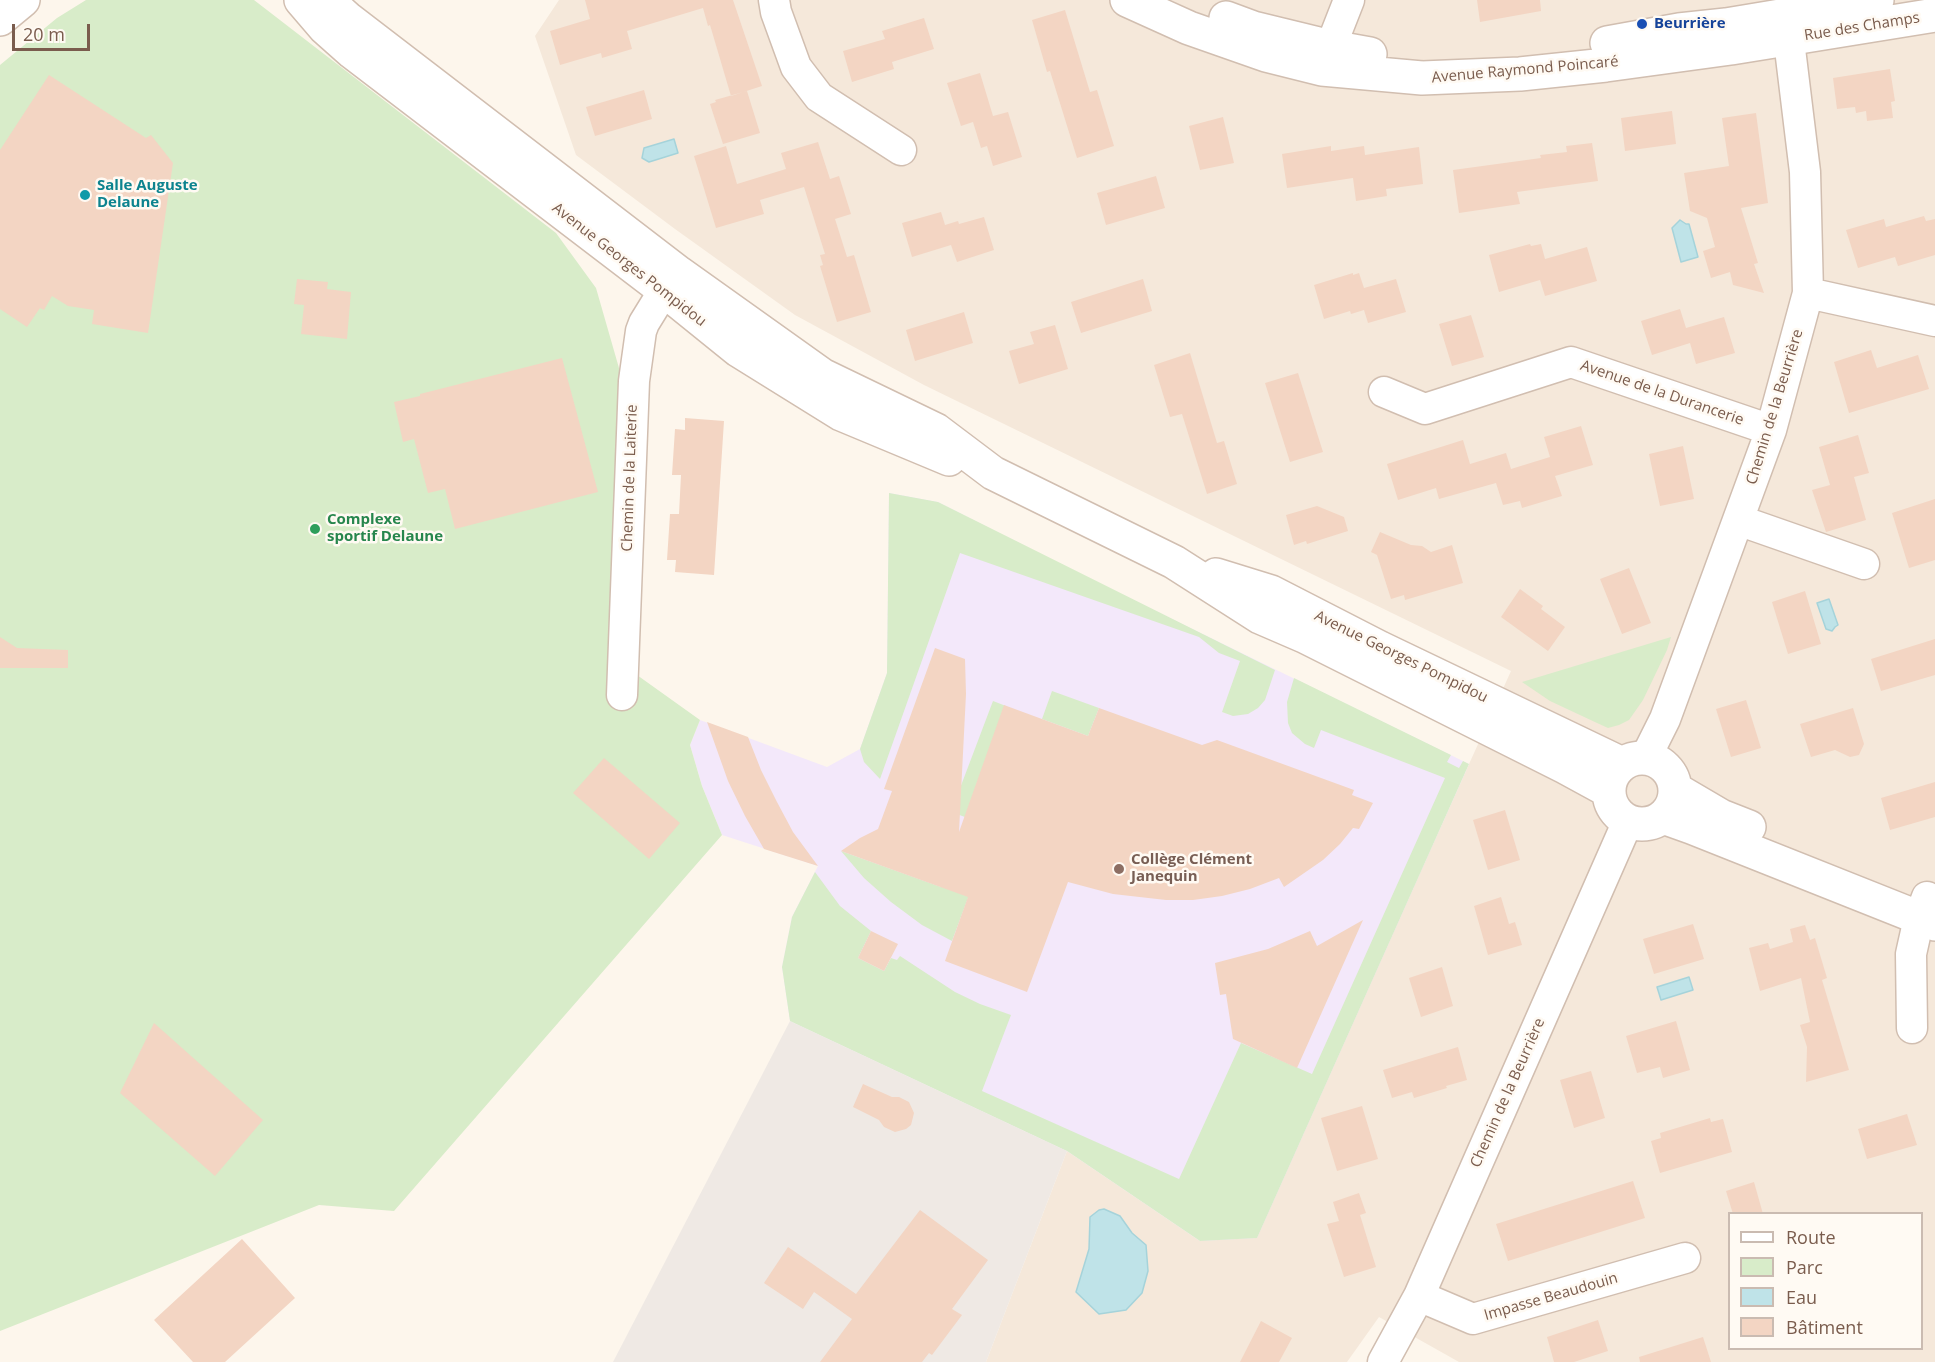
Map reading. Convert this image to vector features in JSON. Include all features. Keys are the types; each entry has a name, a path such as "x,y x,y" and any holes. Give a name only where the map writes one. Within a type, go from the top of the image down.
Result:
{"street":[{"path":"0,19 23,0"},
{"name":"Avenue Georges Pompidou","path":"301,0 325,28 352,52 672,282 822,375 936,430 993,472 1174,562 1270,592 1625,771 1661,763 1671,774 1669,803"},
{"name":"Avenue Georges Pompidou","path":"327,0 672,282"},
{"path":"774,0 776,12 796,67 819,97 901,150"},
{"name":"Avenue Raymond Poincaré","path":"1127,0 1189,28 1252,51 1327,58 1422,78 1520,74 1606,65 1786,18"},
{"name":"Avenue Raymond Poincaré","path":"1182,0 1327,58 1365,53 1470,59 1516,56 1679,30 1726,26"},
{"path":"1327,58 1349,0"},
{"name":"Rue des Champs","path":"1726,26 1786,18 1877,0"},
{"name":"Rue des Champs","path":"1786,18 1935,15"},
{"name":"Chemin de la Beurrière","path":"1625,771 1665,719 1771,430 1808,293 1804,172 1786,18"},
{"name":"Chemin de la Laiterie","path":"622,696 634,381 641,331 648,315 672,282"},
{"path":"1808,293 1935,321"},
{"name":"Avenue de la Durancerie","path":"1384,392 1425,409 1571,362 1771,430"},
{"path":"1738,520 1864,564"},
{"path":"1625,771 1611,803 1617,814 1628,821 1637,824 1655,822 1669,803 1691,826 1929,910 1911,954 1912,1028"},
{"name":"Chemin de la Beurrière","path":"1383,1362 1419,1296 1628,821"},
{"name":"Impasse Beaudouin","path":"1419,1296 1473,1319 1685,1258"}],"shaded area":[{"path":"559,0 1935,0 1935,1362 1459,1362 1379,1317 1347,1362 986,1362 1067,1151 1200,1241 1405,906 1511,671 924,385 795,315 576,155 535,36"},
{"name":"Collège Clément Janequin","path":"889,493 938,502 1469,764 1257,1238 1200,1241 1067,1151 790,1021 782,967 792,917 818,866 722,835 702,786 690,745 700,720 827,767 860,749 887,673"},
{"path":"790,1021 1067,1151 986,1362 613,1362"}],"green space":[{"name":"Complexe sportif Delaune","path":"86,0 254,0 556,233 596,288 623,382 637,675 700,720 690,745 702,786 722,835 394,1211 319,1205 0,1331 0,65 57,18"},
{"path":"889,493 938,502 1275,670 1265,700 1248,714 1233,716 1222,712 1240,661 1219,653 1199,637 960,553 880,779 864,762 860,749 887,673"},
{"path":"1671,637 1643,700 1629,720 1619,725 1608,728 1550,701 1522,682"},
{"path":"1294,678 1451,755 1447,762 1459,768 1463,761 1469,764 1257,1238 1200,1241 1067,1151 790,1021 782,967 792,917 815,872 840,906 871,931 858,958 884,971 891,958 897,960 900,956 955,992 1011,1015 982,1091 1179,1179 1241,1043 1312,1074 1445,778 1321,730 1314,748 1305,744 1292,733 1288,723 1287,702"},
{"path":"1052,691 1099,708 1088,736 1042,719"},
{"path":"993,701 1006,706 965,817 951,812"},
{"path":"841,851 941,887 975,879 952,941 922,925 891,902 864,878"}],"water":[{"path":"674,139 678,153 649,162 642,158 644,148"},
{"path":"1680,220 1689,224 1698,257 1681,262 1672,228"},
{"path":"1829,599 1838,625 1832,631 1826,629 1817,603"},
{"path":"1689,977 1693,990 1661,1000 1657,987"},
{"path":"1104,1209 1120,1216 1132,1233 1146,1245 1148,1271 1142,1293 1126,1310 1099,1314 1076,1292 1089,1249 1090,1217"}],"building":[{"path":"585,0 733,0 762,86 731,96 703,8 627,31 632,49 602,58 601,53 560,65 550,31 590,19"},
{"path":"1477,0 1540,0 1541,11 1480,22"},
{"path":"1065,10 1090,92 1097,90 1114,146 1077,158 1050,71 1047,72 1032,20"},
{"path":"924,18 934,49 892,62 894,69 852,82 843,51 885,39 882,31"},
{"path":"1890,69 1895,101 1891,102 1893,118 1867,121 1866,111 1856,113 1855,107 1837,109 1833,78"},
{"path":"980,73 993,116 1008,112 1022,157 993,166 987,146 981,148 973,122 961,126 947,83"},
{"name":"Salle Auguste Delaune","path":"49,75 146,138 151,135 173,163 148,333 92,324 94,310 68,306 52,296 44,310 40,308 27,327 0,309 0,150"},
{"path":"644,90 652,119 595,136 586,107"},
{"path":"747,91 760,133 723,144 710,104 716,102 715,100"},
{"path":"1672,111 1676,144 1625,151 1621,118"},
{"path":"1756,113 1768,203 1741,208 1758,263 1754,264 1764,293 1733,285 1730,272 1711,278 1703,251 1715,247 1707,218 1690,211 1684,173 1729,166 1722,118"},
{"path":"1223,117 1234,163 1200,170 1189,126"},
{"path":"818,142 830,179 839,176 851,214 835,219 847,257 854,255 871,312 837,322 820,266 823,265 820,255 825,254 804,187 760,200 764,214 716,228 694,156 726,146 737,184 786,169 781,153"},
{"path":"1592,143 1598,181 1517,192 1520,204 1459,213 1453,170 1541,158 1540,155 1567,152 1566,146"},
{"path":"1331,146 1331,151 1364,146 1365,155 1419,147 1423,184 1386,189 1387,196 1356,201 1353,178 1287,188 1282,154"},
{"path":"1156,176 1165,208 1106,225 1097,193"},
{"path":"941,212 945,225 958,221 959,224 984,217 994,250 957,262 951,245 912,257 902,223"},
{"path":"1924,216 1926,221 1935,219 1935,255 1898,266 1895,257 1858,268 1846,230 1884,219 1886,227"},
{"path":"1530,244 1531,246 1541,244 1545,259 1587,247 1597,281 1545,296 1540,280 1499,292 1489,255"},
{"path":"1353,273 1353,275 1359,273 1364,288 1396,279 1406,312 1368,323 1364,310 1351,314 1350,311 1324,319 1314,285"},
{"path":"297,279 328,282 327,289 351,292 347,339 301,334 304,305 294,304"},
{"path":"1143,279 1152,311 1081,333 1071,302"},
{"path":"1680,309 1686,328 1724,317 1735,353 1696,364 1690,343 1652,355 1641,321"},
{"path":"964,312 973,343 915,361 906,330"},
{"path":"1471,315 1484,357 1452,366 1439,324"},
{"path":"1055,325 1068,369 1019,384 1009,351 1034,344 1030,332"},
{"path":"1871,350 1877,368 1918,355 1929,389 1849,413 1834,362"},
{"path":"1190,353 1217,443 1224,441 1237,484 1207,494 1182,414 1170,417 1154,365"},
{"path":"562,358 598,492 455,529 445,489 428,493 414,439 403,442 394,402"},
{"path":"1298,373 1323,452 1290,462 1265,383"},
{"path":"685,418 724,421 714,575 675,572 676,560 667,560 670,514 679,514 681,475 672,475 675,429 685,430"},
{"path":"1581,426 1593,465 1555,476 1562,496 1522,508 1520,501 1503,505 1496,483 1439,499 1436,488 1398,500 1387,464 1463,440 1470,464 1506,453 1511,469 1550,457 1544,437"},
{"path":"1858,435 1869,473 1854,477 1866,520 1826,532 1812,490 1830,485 1819,447"},
{"path":"1683,446 1694,499 1660,506 1649,454"},
{"path":"1935,499 1935,560 1909,568 1892,513"},
{"path":"1317,506 1344,517 1348,531 1307,544 1306,541 1294,545 1286,515"},
{"path":"1380,532 1411,545 1422,546 1431,552 1452,545 1463,583 1405,600 1404,595 1391,599 1377,555 1371,552"},
{"path":"1629,568 1651,623 1622,634 1600,579"},
{"path":"1520,589 1543,606 1541,609 1565,627 1548,651 1501,617"},
{"path":"1805,591 1821,644 1788,654 1772,602"},
{"path":"0,637 17,648 68,650 68,668 0,668"},
{"path":"1935,639 1935,675 1881,691 1871,659"},
{"path":"935,648 965,659 966,694 959,832 1004,705 1088,736 1099,708 1202,745 1217,740 1354,790 1352,795 1373,803 1359,829 1353,828 1323,860 1284,887 1279,878 1222,896 1193,900 1166,900 1113,894 1068,882 1027,992 945,961 968,897 841,851 878,829 892,791 884,789"},
{"path":"1746,700 1761,748 1731,757 1716,709"},
{"path":"1853,708 1864,744 1859,755 1850,757 1835,750 1811,757 1800,724"},
{"path":"707,722 748,737 761,770 793,832 818,866 764,849 728,781"},
{"path":"604,758 680,823 649,859 573,793"},
{"path":"1935,782 1935,817 1890,830 1881,798"},
{"path":"1505,810 1520,860 1488,870 1473,820"},
{"path":"1501,897 1509,924 1515,922 1522,945 1488,955 1474,906"},
{"path":"1363,920 1297,1068 1233,1039 1226,994 1220,995 1215,963 1268,949 1310,931 1317,946"},
{"path":"1693,924 1704,959 1654,974 1643,939"},
{"path":"1805,925 1810,940 1815,938 1827,978 1822,980 1849,1070 1806,1082 1807,1047 1800,1025 1810,1022 1801,978 1760,991 1749,948 1768,943 1770,949 1793,942 1790,929"},
{"path":"871,931 898,944 884,971 858,958"},
{"path":"1442,967 1453,1006 1421,1017 1409,978"},
{"path":"1676,1021 1690,1070 1663,1078 1660,1067 1637,1073 1626,1036"},
{"path":"154,1023 263,1120 215,1176 120,1093"},
{"path":"1458,1047 1467,1080 1414,1098 1412,1092 1392,1098 1383,1070"},
{"path":"1591,1071 1605,1118 1574,1128 1560,1080"},
{"path":"863,1084 909,1102 914,1113 911,1125 895,1132 884,1127 879,1120 853,1107"},
{"path":"1362,1106 1378,1159 1337,1171 1321,1118"},
{"path":"1907,1114 1917,1145 1867,1159 1858,1129"},
{"path":"1710,1118 1711,1122 1723,1119 1732,1152 1660,1173 1651,1141 1661,1138 1660,1133"},
{"path":"1633,1181 1645,1218 1508,1261 1496,1224"},
{"path":"1754,1182 1762,1212 1732,1212 1726,1191"},
{"path":"1359,1193 1366,1213 1360,1215 1376,1267 1344,1277 1327,1224 1339,1221 1333,1202"},
{"path":"920,1210 988,1260 952,1309 962,1315 932,1355 929,1353 922,1362 820,1362 852,1319 814,1292 803,1309 764,1283 788,1247 856,1294"},
{"path":"242,1239 295,1298 225,1362 193,1362 154,1320"},
{"path":"1598,1320 1608,1351 1574,1362 1554,1362 1547,1337"},
{"path":"1261,1321 1292,1338 1279,1362 1240,1362"},
{"path":"1703,1337 1711,1362 1640,1362 1639,1357"}],"place":[{"name":"Beurrière","path":"1642,24"},
{"name":"Salle Auguste Delaune","path":"85,195"},
{"name":"Complexe sportif Delaune","path":"315,529"},
{"name":"Collège Clément Janequin","path":"1119,869"}]}
